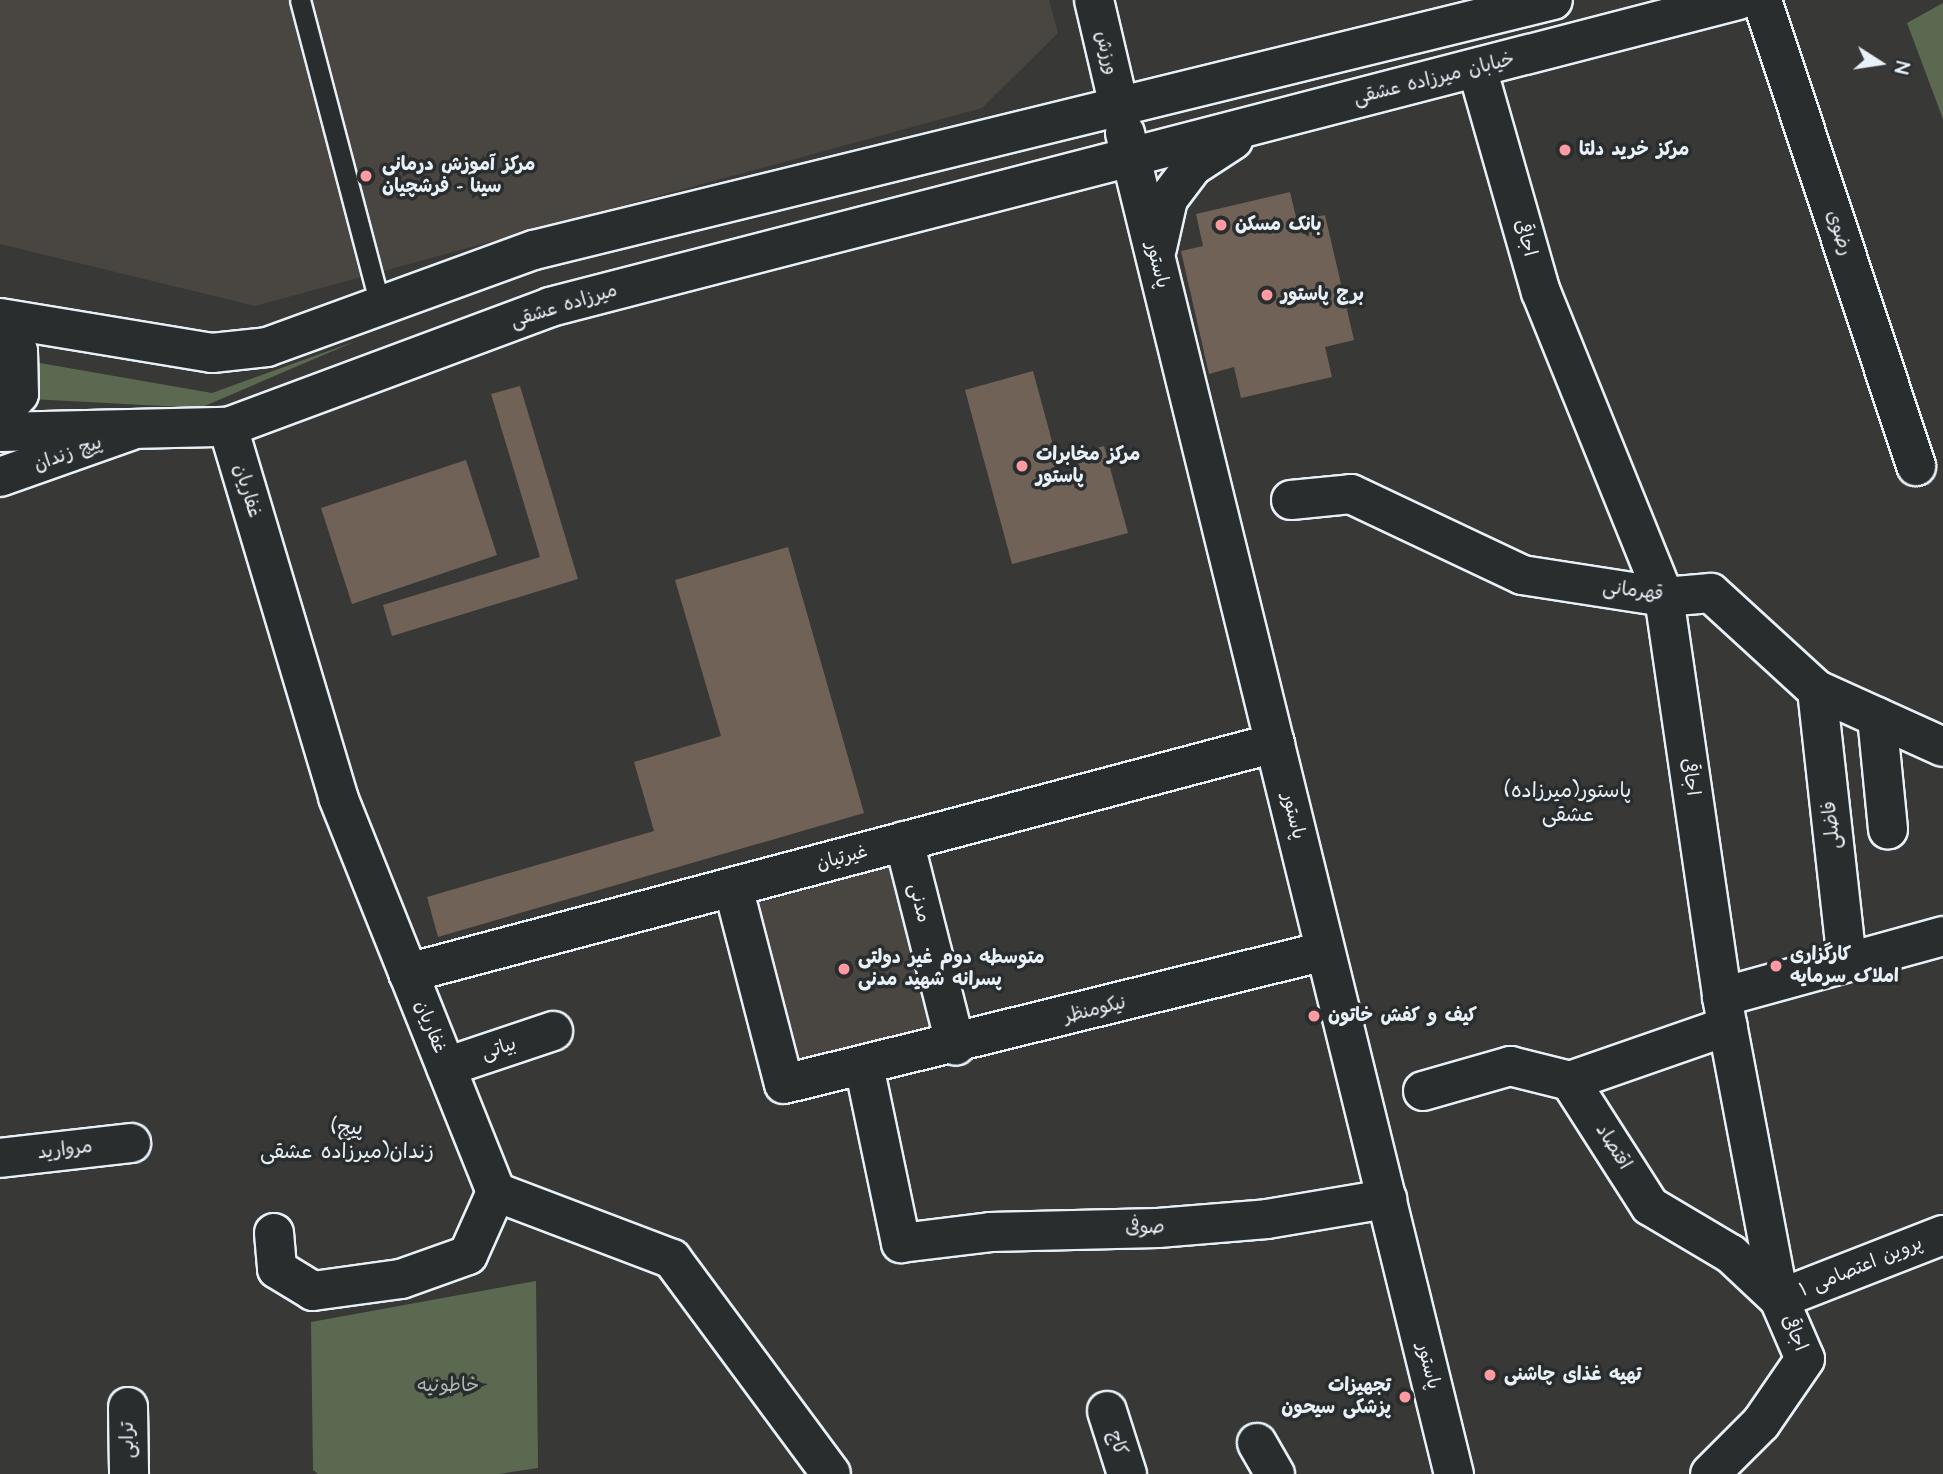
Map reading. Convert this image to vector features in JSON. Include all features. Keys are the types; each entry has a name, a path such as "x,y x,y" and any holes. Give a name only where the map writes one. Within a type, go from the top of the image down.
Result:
{"street":[{"name":"ورزش","path":"1094,0 1130,157"},
{"path":"0,318 212,353 267,347 534,250 1553,0"},
{"name":"خیابان میرزاده عشقی","path":"1130,157 1738,0"},
{"name":"رضوی","path":"1762,0 1916,466"},
{"name":"اجاقی","path":"1477,68 1541,292 1664,597 1725,1012 1779,1299 1805,1359 1761,1423 1710,1474"},
{"path":"1156,257 1168,199 1193,166 1269,121"},
{"name":"پاستور","path":"1130,157 1454,1474"},
{"name":"میرزاده عشقی","path":"0,432 228,427 550,307 1130,157"},
{"path":"534,250 550,307"},
{"path":"0,328 18,351 19,394 0,415"},
{"name":"غفاریان","path":"228,427 338,797 496,1192"},
{"name":"پیچ زندان","path":"0,477 136,429"},
{"name":"قهرمانی","path":"1291,500 1350,494 1522,575 1664,597 1711,593 1816,690 1943,747"},
{"name":"فاضلی","path":"1816,690 1847,961"},
{"path":"1877,717 1888,829"},
{"name":"غیرتیان","path":"408,973 1275,743"},
{"name":"مدنی","path":"904,841 956,1046"},
{"name":"نیکومنظر","path":"733,887 784,1084 956,1046 1325,951"},
{"path":"1423,1091 1510,1066 1570,1081 1847,961 1943,936"},
{"name":"بیاتی","path":"446,1067 553,1031"},
{"name":"صوفی","path":"864,1066 901,1243 990,1232 1267,1219 1387,1199"},
{"name":"اقتصاد","path":"1570,1081 1650,1206 1731,1254 1779,1299"},
{"name":"مروارید","path":"0,1158 131,1143"},
{"path":"274,1233 277,1269 313,1292 401,1279 468,1255 496,1192 672,1259 831,1474"},
{"name":"پروین اعتصامی ۱","path":"1779,1299 1943,1235"},
{"name":"ترابی","path":"128,1407 129,1474"},
{"name":"کاج","path":"1107,1411 1127,1474"}],"lane":[{"path":"300,0 380,306"}],"shaded area":[{"name":"مرکز آموزش درمانی سینا - فرشچیان","path":"0,0 1049,0 1058,33 982,108 255,306 0,244"},
{"name":"متوسطه دوم غیر دولتی پسرانه شهید مدنی","path":"893,865 940,1032 796,1073 749,906"}],"green space":[{"path":"1943,3 1943,119 1907,23"},
{"path":"356,341 200,408 31,399 34,362 212,393"},
{"name":"خاطونیه","path":"536,1281 538,1468 499,1474 318,1474 313,1470 311,1322"}],"building":[{"name":"برج پاستور","path":"1290,192 1297,221 1325,215 1354,340 1325,347 1332,377 1241,398 1234,367 1209,374 1181,251 1203,246 1196,214"},
{"name":"مرکز مخابرات پاستور","path":"1033,371 1063,482 1078,478 1072,455 1104,446 1128,533 1012,564 965,390"},
{"path":"520,386 578,579 392,636 383,605 540,557 491,394"},
{"path":"466,460 497,555 352,604 321,508"},
{"path":"788,547 864,813 438,937 427,897 654,831 634,762 721,736 675,580"}],"place":[{"name":"مرکز خرید دلتا","path":"1565,150"},
{"name":"مرکز آموزش درمانی سینا - فرشچیان","path":"366,176"},
{"name":"بانک مسکن","path":"1221,225"},
{"name":"برج پاستور","path":"1267,295"},
{"name":"مرکز مخابرات پاستور","path":"1022,466"},
{"name":"کارگزاری املاک سرمایه","path":"1776,966"},
{"name":"متوسطه دوم غیر دولتی پسرانه شهید مدنی","path":"844,969"},
{"name":"کیف و کفش خاتون","path":"1314,1016"},
{"name":"تهیه غذای چاشنی","path":"1490,1375"},
{"name":"تجهیزات پزشکی سیحون","path":"1405,1397"}],"district":[{"name":"(پاستور(میرزاده عشقی","path":"1568,803"},
{"name":"(پیچ زندان(میرزاده عشقی","path":"347,1140"}]}
